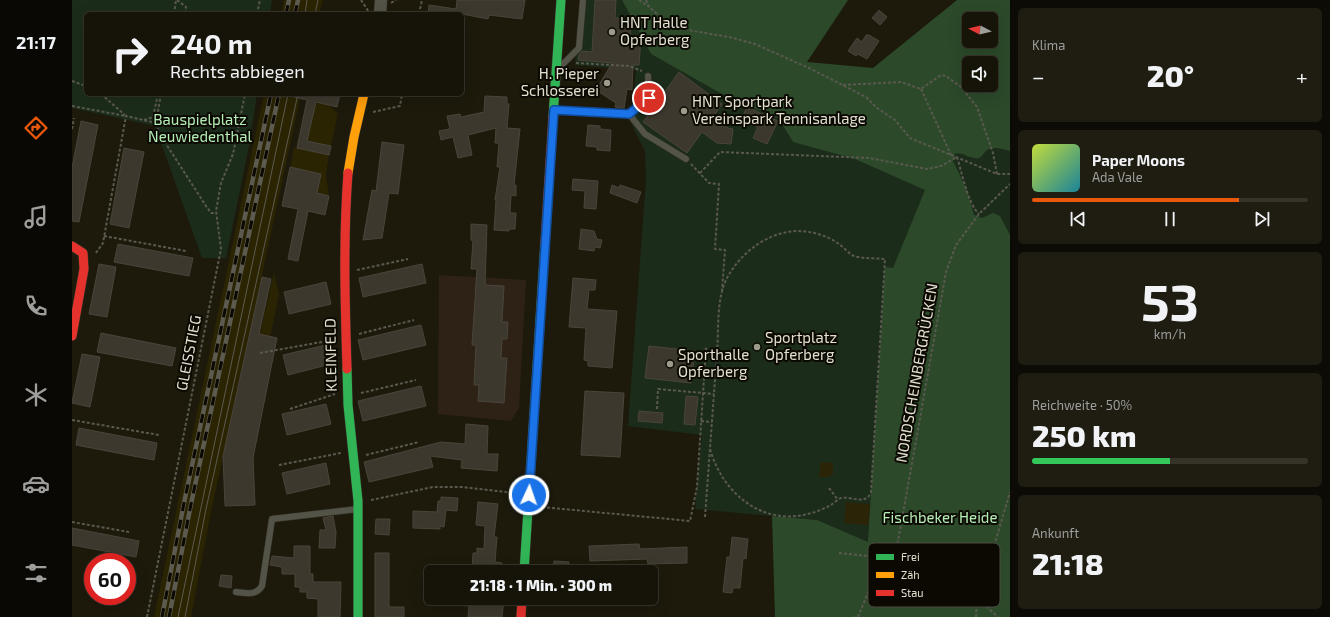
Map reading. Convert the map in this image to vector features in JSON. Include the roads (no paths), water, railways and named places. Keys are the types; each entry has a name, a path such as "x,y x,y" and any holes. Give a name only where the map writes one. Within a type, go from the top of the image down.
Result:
{"street":[{"path":"380,12 381,0"},
{"path":"524,565 561,0"},
{"name":"KLEINFELD","path":"358,617 358,505 348,393 344,272 345,215 349,164 363,96"},
{"path":"72,246 83,253 84,269 72,336"},
{"path":"521,617 522,605"}],"lane":[{"path":"556,72 579,48 583,0"},
{"path":"554,110 629,114 649,98 648,76"},
{"path":"629,114 646,134 686,158"},
{"path":"236,592 254,593 259,591 262,586 272,519 358,505"}],"tram line":[{"path":"305,12 307,0"},
{"path":"315,12 318,0"},
{"path":"178,617 288,96"},
{"path":"185,617 206,509 298,96"}],"railway":[{"path":"286,12 289,0"},
{"path":"295,12 298,0"},
{"path":"162,617 184,503 271,96"},
{"path":"169,617 191,504 279,96"}],"place":[{"name":"HNT Halle Opferberg","path":"612,32"},
{"name":"H. Pieper Schlosserei","path":"607,83"},
{"name":"HNT Sportpark Vereinspark Tennisanlage","path":"684,111"},
{"name":"Sportplatz Opferberg","path":"757,347"},
{"name":"Sporthalle Opferberg","path":"670,364"}],"park label":[{"name":"Bauspielplatz Neuwiedenthal","path":"200,128"},
{"name":"Fischbeker Heide","path":"940,518"}]}
